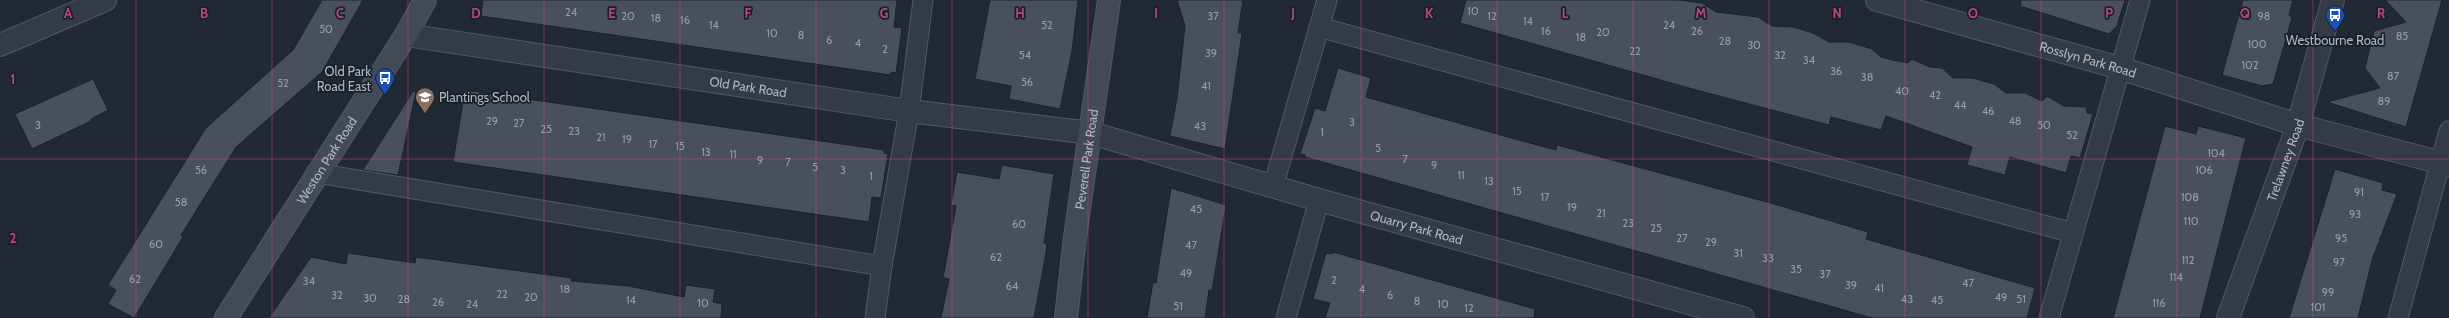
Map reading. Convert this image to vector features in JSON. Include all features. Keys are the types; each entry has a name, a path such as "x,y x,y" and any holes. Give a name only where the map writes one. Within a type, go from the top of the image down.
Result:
{"street":[{"path":"0,45 105,0"},
{"name":"Weston Park Road","path":"226,318 316,173 406,35 425,0"},
{"name":"Peverell Park Road","path":"1066,318 1109,0"},
{"name":"Rosslyn Park Road","path":"1877,0 2120,68 2298,125 2444,164"},
{"name":"Trelawney Road","path":"2228,318 2298,125 2334,0"},
{"name":"Old Park Road","path":"406,35 909,111 1091,133"},
{"name":"Quarry Park Road","path":"1091,133 1318,200 1743,318"}],"lane":[{"path":"875,318 882,266 909,111 923,0"},
{"path":"1273,187 1327,0"},
{"path":"2049,318 2140,0"},
{"path":"1319,27 2073,233"},
{"path":"2398,318 2444,164 2449,130"},
{"path":"316,173 882,266"},
{"path":"1286,318 1318,200"}],"building":[{"path":"322,0 363,0 322,72 236,147 181,235 183,237 134,318 108,304 116,290 108,285 206,128 293,50"},
{"path":"483,0 897,0 894,27 902,28 896,73 891,72 891,75 481,16"},
{"path":"990,0 1078,0 1072,51 1060,109 1009,99 1011,86 975,79"},
{"path":"1177,0 1243,0 1238,33 1242,33 1225,149 1170,136 1177,98 1185,26"},
{"path":"1466,0 1679,0 1702,3 1716,12 1758,17 1772,26 1793,27 1813,33 1829,42 1849,42 1872,49 1881,57 1908,63 1912,59 1930,67 1942,68 1953,78 1972,78 1994,84 2006,93 2025,93 2042,101 2047,96 2064,106 2086,107 2087,113 2093,114 2080,158 2071,156 2066,173 2010,157 2005,175 1967,165 1972,147 1886,116 1881,130 1831,117 1829,125 1696,90 1460,23"},
{"path":"2021,0 2125,0 2117,26 2109,34 2020,6"},
{"path":"2243,0 2293,0 2289,15 2292,18 2273,84 2262,86 2222,75"},
{"path":"2385,0 2442,0 2406,127 2327,102 2380,88 2365,68 2374,31 2406,22"},
{"path":"1338,68 1371,78 1366,97 1556,150 1557,145 1774,204 1868,232 1866,239 2035,288 2027,318 1872,318 1305,157 1305,155 1300,154 1315,108 1325,111"},
{"path":"93,79 108,110 91,119 91,121 32,149 15,114"},
{"path":"465,90 884,150 884,153 888,154 881,198 872,197 869,222 453,162"},
{"path":"413,91 416,92 398,175 363,170"},
{"path":"2165,126 2196,134 2198,126 2246,138 2200,318 2113,318"},
{"path":"1002,165 1054,174 1044,243 1047,244 1046,253 1034,318 941,318 949,279 943,278 956,206 951,205 957,172 999,179"},
{"path":"2335,169 2383,183 2382,190 2397,194 2372,260 2358,318 2289,318"},
{"path":"1171,188 1226,205 1212,291 1209,290 1205,318 1147,318 1153,282 1156,283"},
{"path":"1333,252 1535,309 1534,318 1325,318 1330,303 1313,299 1326,253 1332,254"},
{"path":"348,253 415,263 416,257 572,278 571,281 628,286 684,297 686,285 715,289 713,302 722,304 721,318 269,318 311,257 346,264"}],"place":[{"name":"Westbourne Road","path":"2335,32"},
{"name":"Old Park Road East","path":"385,95"},
{"name":"Plantings School","path":"425,114"}]}
